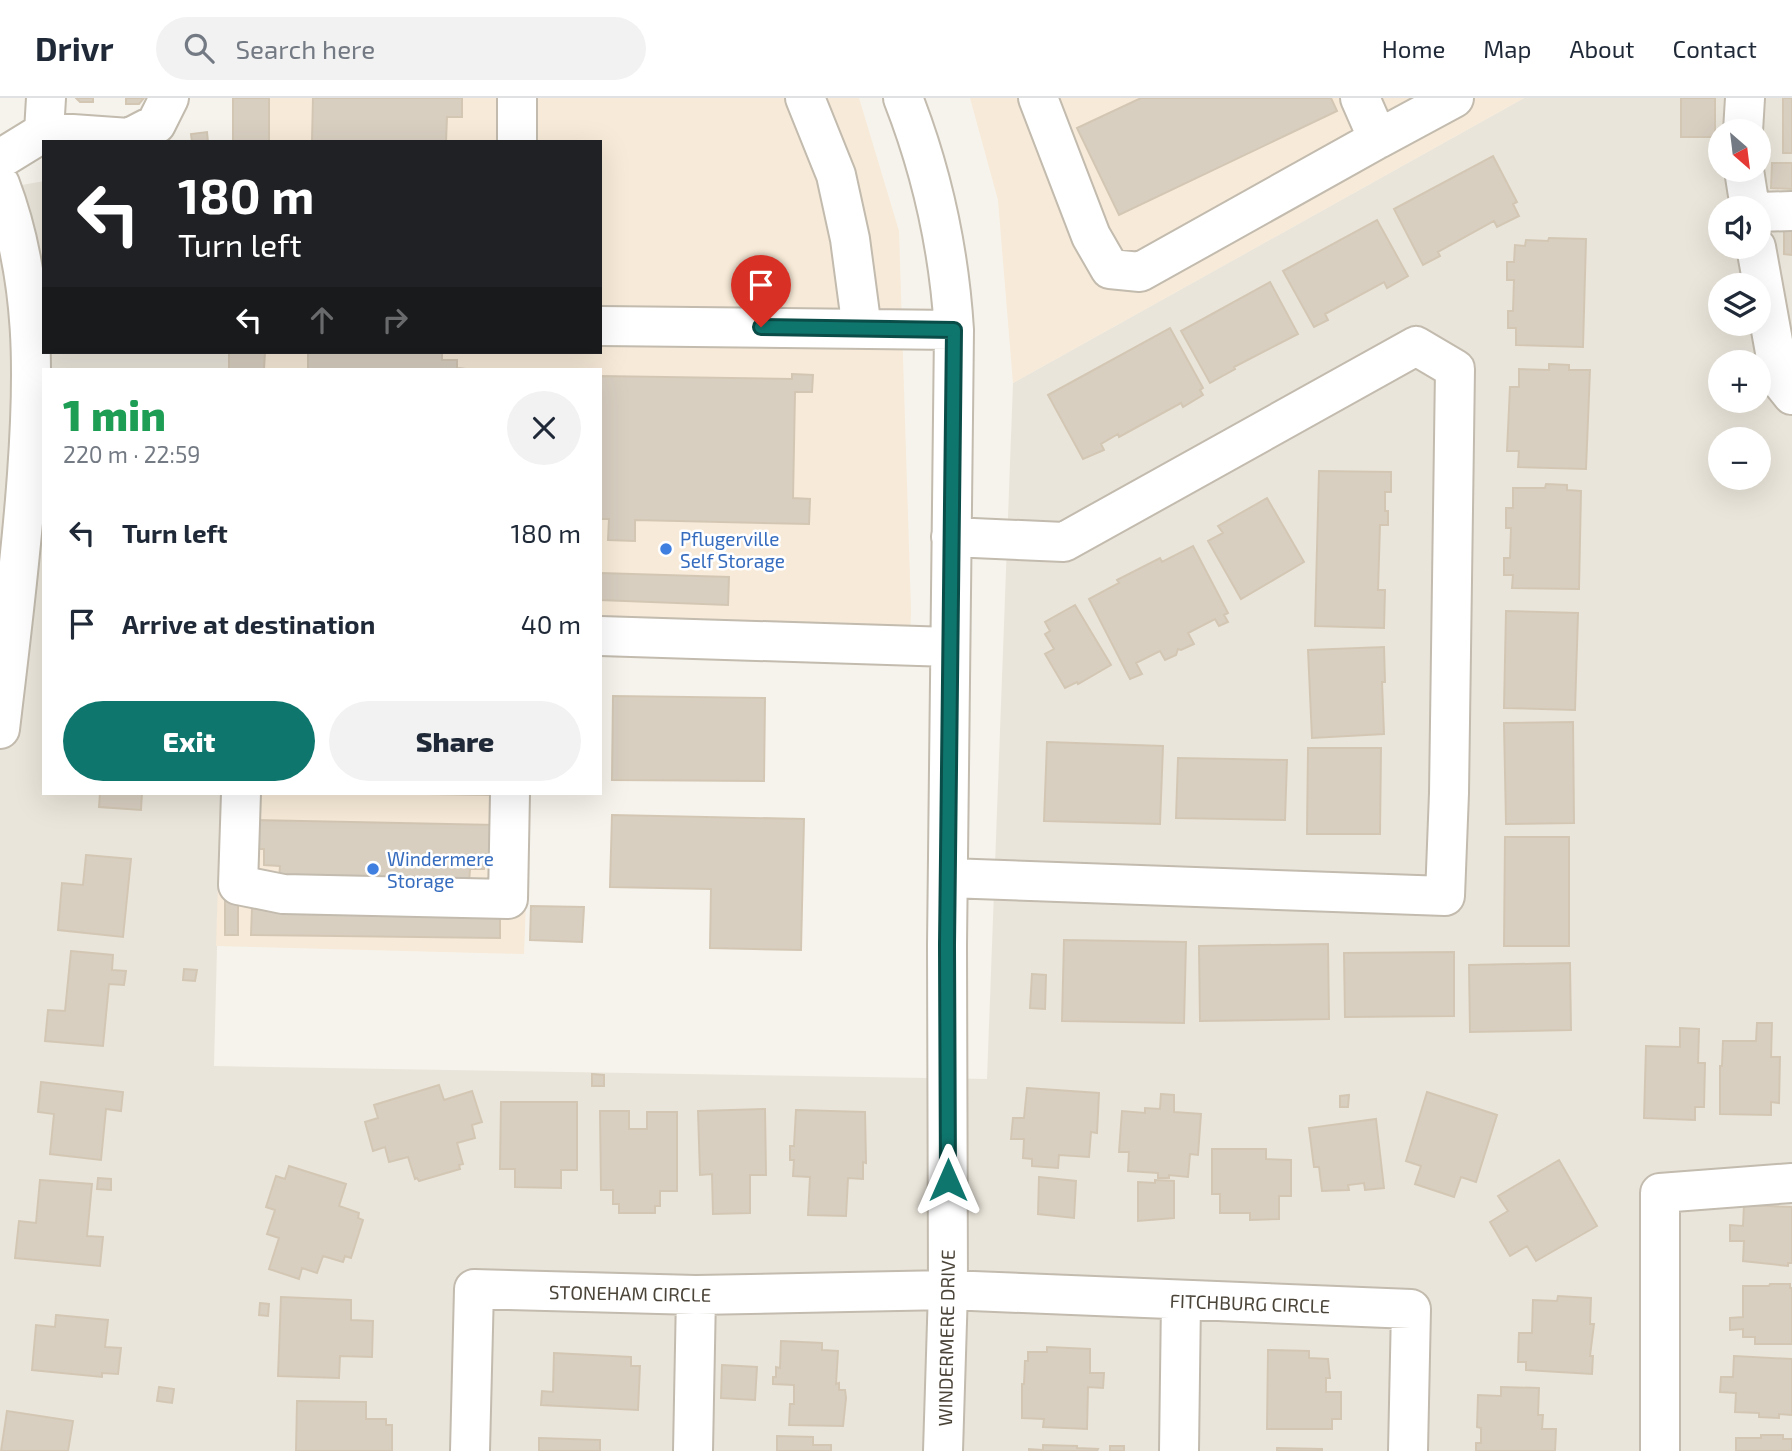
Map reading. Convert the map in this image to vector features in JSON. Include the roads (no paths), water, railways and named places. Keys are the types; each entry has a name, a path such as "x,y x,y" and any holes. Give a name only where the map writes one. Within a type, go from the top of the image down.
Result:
{"street":[{"path":"0,159 45,115 129,138 156,124 169,98"},
{"path":"517,98 517,140"},
{"path":"805,98 836,175 850,239 862,328"},
{"name":"WINDERMERE DRIVE","path":"902,98 912,122 938,211 951,283 954,330 948,878 948,1290 943,1451"},
{"path":"1038,98 1091,236 1110,270 1140,272 1454,98"},
{"path":"1360,98 1378,139"},
{"path":"1744,119 1745,98"},
{"path":"0,184 11,212 10,260 30,314 33,392 24,519 0,729"},
{"path":"1771,212 1792,211"},
{"path":"1758,259 1780,380 1792,395"},
{"path":"602,326 954,330"},
{"path":"948,878 1445,897 1455,369 1416,346 1064,542 951,537"},
{"path":"602,636 950,647"},
{"path":"242,795 238,885 283,894 508,899 510,795"},
{"path":"1660,1451 1660,1193 1792,1183"},
{"name":"STONEHAM CIRCLE","path":"470,1451 474,1289 696,1295 948,1290"},
{"name":"FITCHBURG CIRCLE","path":"948,1290 1411,1309 1408,1451"},
{"path":"693,1451 696,1295"},
{"path":"1179,1451 1181,1300"}],"place":[{"name":"Pflugerville Self Storage","path":"666,549"},
{"name":"Windermere Storage","path":"373,869"}]}
